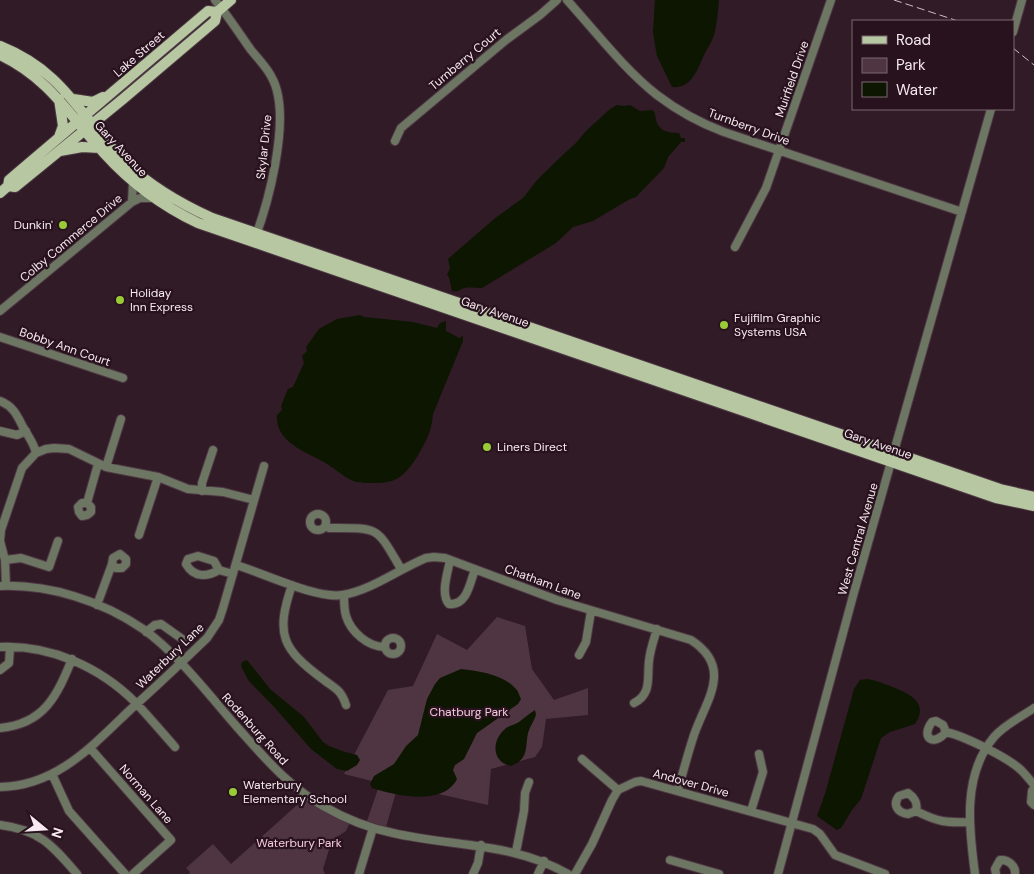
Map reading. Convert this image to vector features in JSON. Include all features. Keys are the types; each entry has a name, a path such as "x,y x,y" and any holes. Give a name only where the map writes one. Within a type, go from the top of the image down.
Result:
{"main road":[{"name":"Lake Street","path":"86,122 115,91 208,11 231,0"},
{"name":"Lake Street","path":"86,122 215,21 218,7"},
{"name":"Gary Avenue","path":"0,46 33,62 51,76 73,99 100,148 133,183 172,210 198,223 255,238 893,458 996,498 1034,506"},
{"name":"Gary Avenue","path":"0,55 20,66 86,122 125,162 164,192 196,210 255,238"},
{"path":"73,99 93,102 115,91"},
{"path":"58,138 63,126 59,99"},
{"path":"4,190 8,180 58,138 86,122"},
{"path":"4,190 15,187 59,151 86,122"},
{"path":"59,151 82,147 100,148"},
{"name":"Gary Avenue","path":"893,458 1034,497"}],"street":[{"name":"Turnberry Court","path":"395,142 401,128 557,0"},
{"name":"Turnberry Drive","path":"566,0 641,80 678,110 724,132 962,212"},
{"name":"Muirfield Drive","path":"735,247 766,188 831,0"},
{"path":"1014,28 1022,0"},
{"name":"Skylar Drive","path":"218,7 269,71 277,92 280,115 275,168 268,199 255,238"},
{"name":"West Central Avenue","path":"778,874 853,596 991,110"},
{"name":"Colby Commerce Drive","path":"132,202 133,183"},
{"name":"Colby Commerce Drive","path":"0,311 132,202 140,198 153,198"},
{"name":"Bobby Ann Court","path":"0,337 123,378"},
{"path":"0,401 12,408 35,447 36,453"},
{"path":"87,503 122,419"},
{"path":"0,431 17,435 26,431"},
{"path":"3,586 5,560 0,540 1,530 22,468 36,453 54,448 69,449 102,465 158,477 179,486 202,491 223,492 254,500"},
{"path":"202,491 202,483 213,450"},
{"name":"Waterbury Lane","path":"0,787 27,783 68,766 90,748 207,638 223,608 264,466"},
{"path":"139,535 158,477"},
{"path":"326,526 329,528 361,528 375,531 382,537 401,570"},
{"path":"5,560 21,558 49,567 58,541"},
{"path":"219,570 214,561 198,556 188,559 186,564 188,569 195,574 206,576 219,570 233,574"},
{"name":"Chatham Lane","path":"236,565 320,595 344,595 426,558 440,557 551,598 680,636 696,644 703,650 712,664 714,679 711,696 694,735 678,790"},
{"path":"450,560 445,594 446,601 449,604 459,604 463,600 475,569"},
{"path":"98,605 112,564"},
{"path":"292,585 284,608 283,621 286,642 300,662 342,693 346,705"},
{"name":"Rodenburg Road","path":"3,586 48,590 70,595 98,605 146,632 181,663 285,779 323,806 346,818 373,828 410,836 481,845 516,852 544,861 568,874"},
{"path":"344,595 346,617 357,634 379,647 385,647"},
{"path":"579,655 586,642 591,611"},
{"path":"146,632 154,625 161,624 186,641"},
{"path":"634,704 642,699 647,690 649,659 657,629"},
{"path":"0,647 44,651 72,659 92,669 110,681 137,704 175,747"},
{"path":"0,670 8,663 10,647"},
{"path":"0,728 27,722 44,710 59,691 72,659"},
{"path":"975,874 970,822 973,782 976,770 986,749 996,735 1034,708"},
{"path":"946,732 956,734 1015,765 1034,786 1031,802 1034,805"},
{"name":"Norman Lane","path":"90,748 171,840 133,874"},
{"path":"751,811 762,772 759,754"},
{"path":"575,874 618,790 582,759"},
{"path":"52,774 67,808 125,874"},
{"name":"Andover Drive","path":"618,790 635,782 642,781 792,823 818,832 835,855 885,874"},
{"path":"516,852 524,811 525,793 529,782"},
{"path":"916,811 934,820 970,822"},
{"path":"0,825 25,830 38,835 53,846 77,874"},
{"path":"359,874 373,828"},
{"path":"473,874 478,863 481,845"},
{"path":"996,874 997,863 1004,859 1008,860 1015,868 1015,874"},
{"path":"670,860 719,874"},
{"path":"538,874 544,861"}],"green space":[{"name":"Chatburg Park","path":"497,617 525,626 532,669 554,700 588,688 588,715 546,719 542,747 535,757 491,769 488,805 398,785 386,827 367,821 380,783 344,774 388,690 413,686 437,634 467,650"},
{"name":"Waterbury Park","path":"306,797 351,820 346,831 332,840 323,869 325,874 189,874 190,872 186,868 213,844 231,864"}],"water":[{"path":"655,0 719,0 716,27 712,40 694,76 690,81 679,87 672,87 657,56 653,32"},
{"path":"617,105 630,105 640,111 652,110 655,113 657,123 662,129 679,133 681,138 685,138 685,142 681,142 668,157 664,168 636,197 593,221 573,227 556,243 482,288 464,288 452,291 447,275 450,268 448,259 494,219 523,198 538,179 586,131"},
{"path":"360,315 413,322 437,328 440,323 446,321 446,331 459,338 463,336 463,341 433,414 430,431 423,447 403,475 392,481 379,483 356,482 344,476 326,463 292,444 285,438 278,424 277,415 282,410 281,406 288,389 293,387 304,363 302,356 307,351 306,347 319,329 337,319"},
{"path":"247,660 270,689 304,717 323,742 329,746 357,755 360,760 357,765 347,771 337,769 311,749 248,680 241,666 242,662"},
{"path":"461,669 490,674 503,679 518,691 521,699 518,704 477,733 464,759 455,765 453,770 457,779 451,787 442,793 419,797 394,794 372,788 370,784 374,776 394,764 406,746 418,735 427,699 435,684 440,678"},
{"path":"867,679 910,695 918,704 919,716 915,724 890,732 881,738 861,799 841,828 837,830 817,816 825,794 854,689 860,680"},
{"path":"535,710 536,715 528,733 525,752 521,760 511,766 505,764 497,756 497,739 506,728 519,722"}],"railway":[{"path":"894,0 955,20"},
{"path":"1014,49 1034,65"}],"place":[{"name":"Dunkin'","path":"63,225"},
{"name":"Holiday Inn Express","path":"120,300"},
{"name":"Fujifilm Graphic Systems USA","path":"724,325"},
{"name":"Liners Direct","path":"487,447"},
{"name":"Waterbury Elementary School","path":"233,792"}]}
